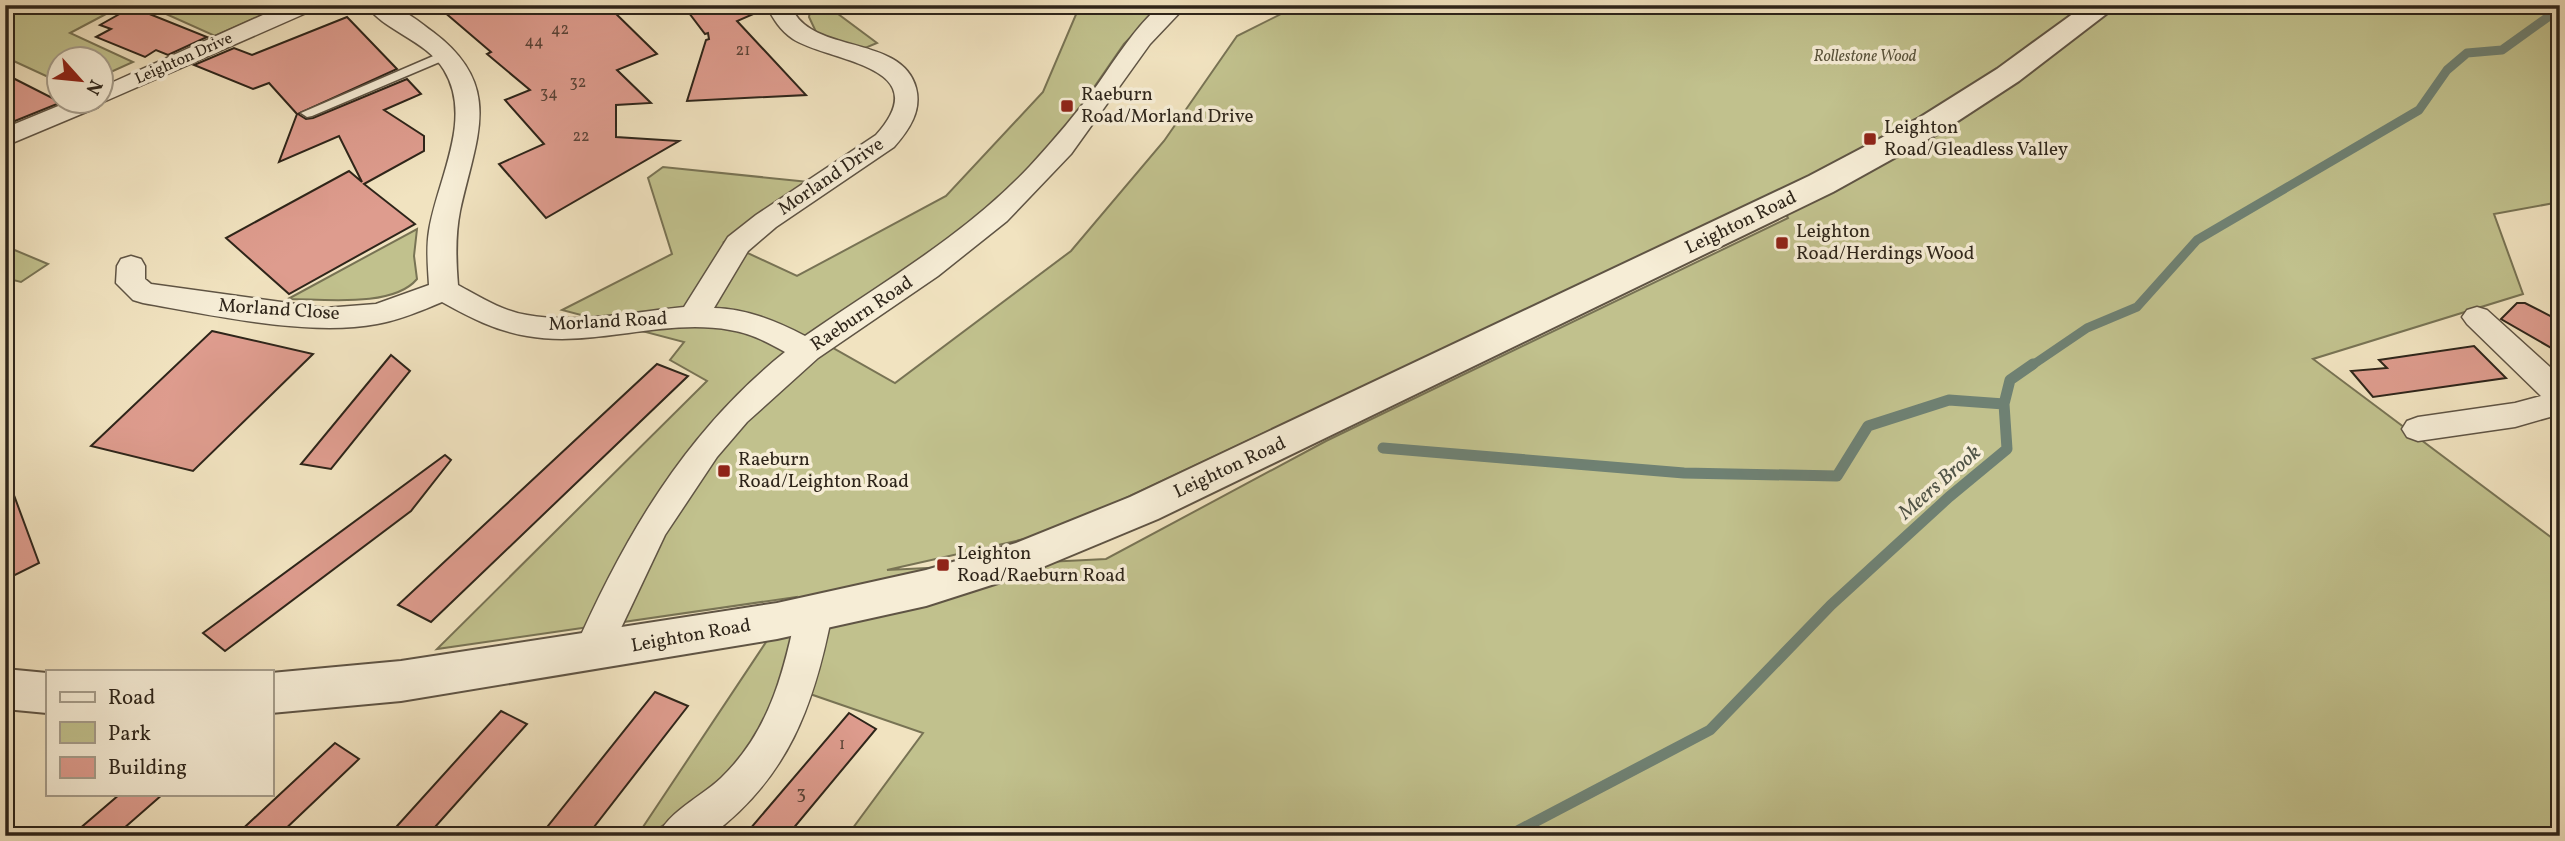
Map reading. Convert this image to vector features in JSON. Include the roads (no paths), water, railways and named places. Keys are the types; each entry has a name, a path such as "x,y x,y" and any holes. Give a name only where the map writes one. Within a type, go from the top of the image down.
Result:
{"street":[{"name":"Leighton Drive","path":"116,90 305,5"},
{"path":"378,5 445,55 464,83 468,129 442,232 444,289"},
{"name":"Morland Drive","path":"693,317 737,244 766,221 885,141 899,125 906,104 906,86 897,73 878,61 818,43 791,29 780,15 778,5"},
{"name":"Raeburn Road","path":"591,653 618,589 681,480 717,430 762,385 807,351 910,282 996,215 1058,154 1142,37 1175,5"},
{"name":"Leighton Road","path":"273,693 401,681 591,653 814,614 926,588 1026,557 1144,508 1225,470 1821,184 1930,125 2008,75 2104,5"},
{"path":"5,138 56,116"},
{"name":"Morland Close","path":"131,266 130,283 143,293 211,305 325,318 376,314 410,304 444,289"},
{"name":"Morland Road","path":"444,289 485,313 527,326 573,328 693,317 730,319 767,329 807,351"},
{"path":"2477,317 2560,395"},
{"path":"2418,429 2515,415 2550,405 2560,408"},
{"path":"678,836 737,791 764,758 782,730 804,671 814,614"},
{"path":"5,689 46,693"}],"lane":[{"path":"307,113 445,55"}],"waterway":[{"name":"Meers Brook","path":"2031,366 2087,328 2137,307 2197,240 2419,110 2447,70 2467,53 2502,50 2555,12 2560,12"},
{"name":"Meers Brook","path":"2004,404 2010,380 2033,364"},
{"path":"1383,448 1684,473 1837,476 1868,426 1949,400 2004,404"},
{"name":"Meers Brook","path":"1508,836 1710,730 1831,605 1949,497 2007,449 2004,404"}],"place":[{"name":"Raeburn Road/Morland Drive","path":"1067,106"},
{"name":"Leighton Road/Gleadless Valley","path":"1870,139"},
{"name":"Leighton Road/Herdings Wood","path":"1782,243"},
{"name":"Raeburn Road/Leighton Road","path":"724,471"},
{"name":"Leighton Road/Raeburn Road","path":"943,565"}],"park label":[{"name":"Rollestone Wood","path":"1865,57"}]}
